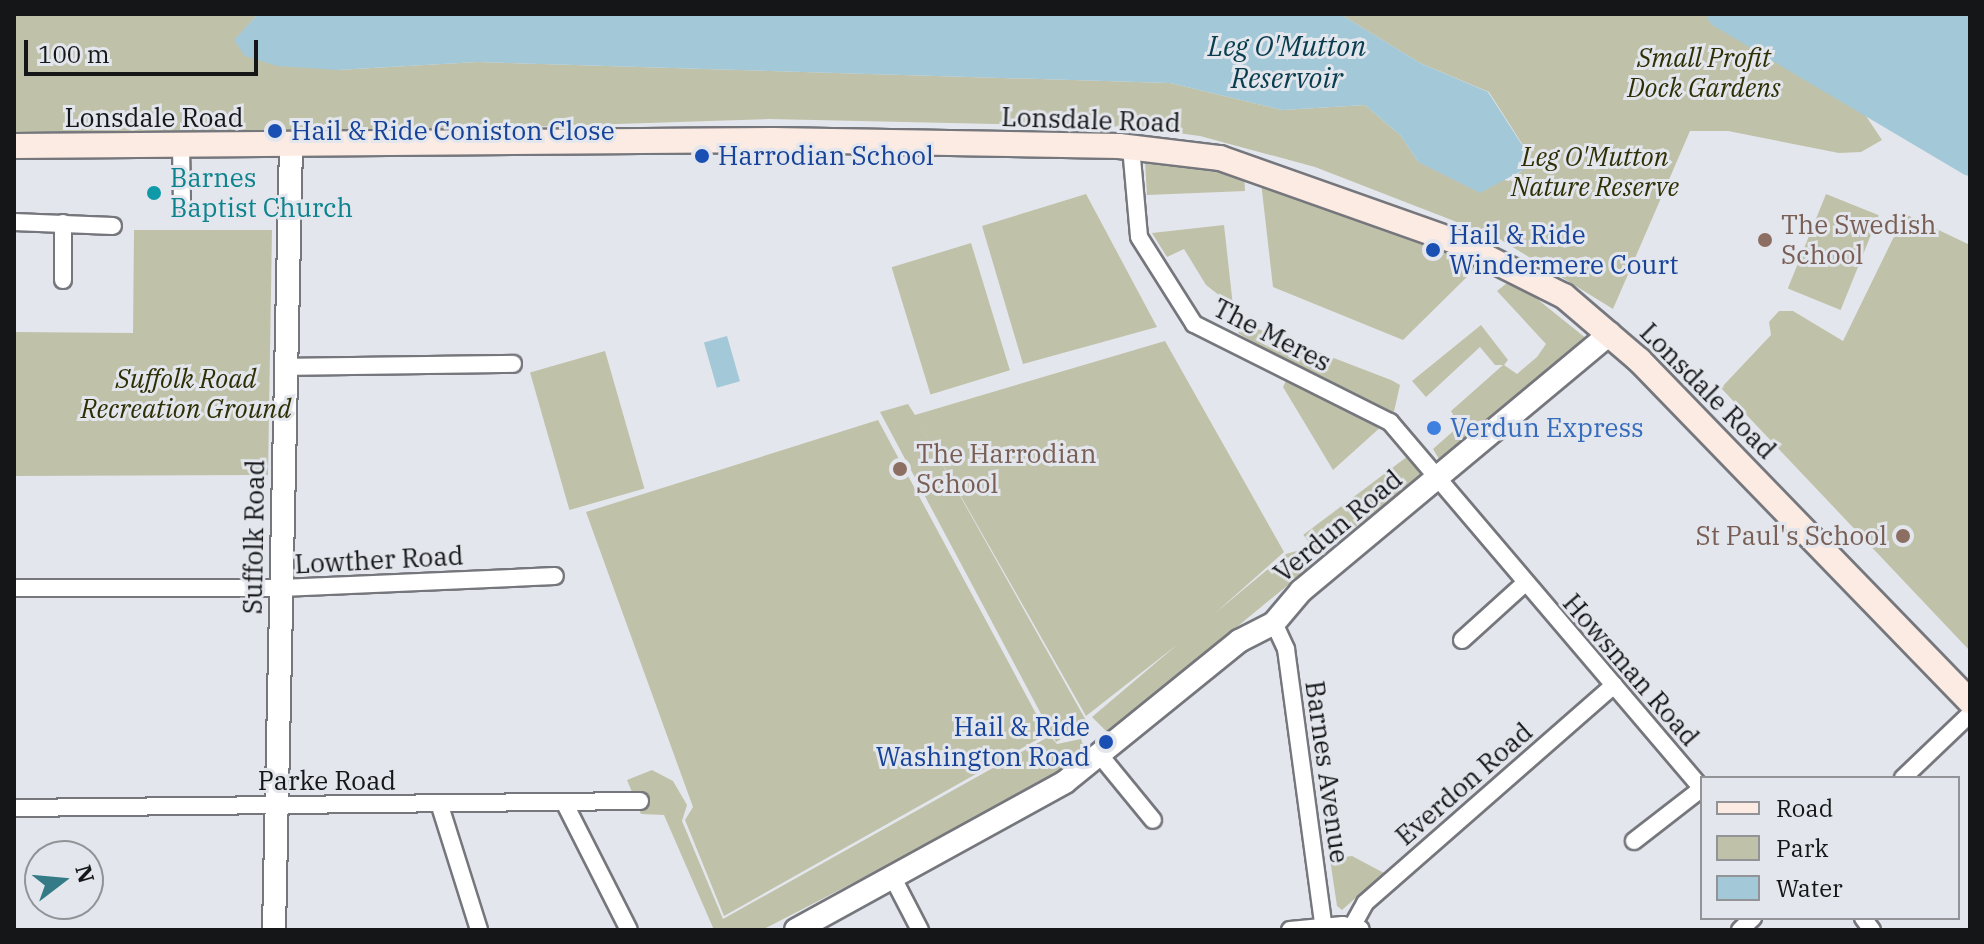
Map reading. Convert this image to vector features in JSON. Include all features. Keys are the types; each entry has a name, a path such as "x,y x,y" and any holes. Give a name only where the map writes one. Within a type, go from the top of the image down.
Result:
{"main road":[{"name":"Lonsdale Road","path":"14,146 773,140 1131,147 1220,158 1387,214 1523,271 1610,334 1970,701"}],"street":[{"path":"181,145 182,203"},
{"name":"Suffolk Road","path":"274,930 291,146"},
{"name":"The Meres","path":"1131,147 1139,237 1194,324 1390,422 1436,480"},
{"path":"14,222 113,226"},
{"path":"63,223 63,280"},
{"name":"Verdun Road","path":"796,930 1040,799 1239,641 1274,623 1301,591 1610,334"},
{"path":"285,367 513,364"},
{"name":"Howsman Road","path":"1436,480 1700,787"},
{"name":"Lowther Road","path":"14,588 281,588 555,576"},
{"path":"1462,640 1524,584"},
{"name":"Barnes Avenue","path":"1274,623 1286,649 1324,928"},
{"name":"Everdon Road","path":"1357,928 1365,903 1614,685"},
{"path":"1905,776 1970,714"},
{"path":"1099,754 1153,820"},
{"name":"Howsman Road","path":"1634,841 1700,791"},
{"name":"Parke Road","path":"14,808 277,804 440,806 640,801"},
{"path":"565,804 629,930"},
{"path":"440,806 479,930"},
{"path":"893,878 920,930"},
{"path":"1290,930 1357,928"}],"green space":[{"name":"Leg O'Mutton Nature Reserve","path":"14,14 258,14 235,40 337,70 477,62 1170,83 1282,110 1365,105 1401,136 1418,162 1509,181 1525,168 1526,150 1489,92 1420,63 1340,14 1721,14 1856,101 1882,140 1861,152 1839,153 1728,131 1690,131 1613,309 1498,238 1315,167 1200,136 1132,127 769,119 365,132 14,133"},
{"path":"1149,158 1244,173 1245,191 1147,195 1145,161"},
{"path":"1261,182 1479,265 1403,340 1273,287"},
{"path":"1086,194 1157,327 1023,364 982,226"},
{"path":"1826,194 1879,215 1841,310 1788,289"},
{"name":"St Paul's School","path":"1905,214 1970,245 1970,651 1721,388 1771,335 1769,322 1779,311 1793,311 1843,341"},
{"path":"1224,225 1233,306 1206,285 1184,249 1167,257 1152,233"},
{"name":"Suffolk Road Recreation Ground","path":"134,230 272,230 268,475 14,476 14,332 133,333"},
{"path":"971,243 1010,370 931,394 892,267"},
{"path":"1512,279 1587,339 1580,350 1442,464 1433,449 1459,426 1451,411 1503,365 1495,365 1480,347 1426,397 1412,381 1481,325 1508,360 1504,365 1517,374 1537,357 1546,344 1497,291"},
{"path":"1245,324 1400,385 1393,416 1333,470 1283,387 1293,366 1238,333"},
{"path":"1165,341 1284,552 1214,614 1286,554 1300,550 1311,566 1108,733 1092,717 1178,644 1086,716 918,421 1088,724 1056,742 880,412 908,404 915,415"},
{"path":"605,351 644,488 569,510 530,372"},
{"path":"878,420 1047,734 724,916 685,820 693,807 586,512"},
{"path":"1412,453 1427,473 1318,555 1303,535"},
{"path":"1050,736 1057,744 1081,739 1085,751 1056,778 762,930 714,930 664,815 641,814 627,780 652,770 673,781 687,805 682,821 723,919"},
{"path":"1352,856 1384,873 1342,910 1337,906 1330,859"}],"water":[{"name":"Leg O'Mutton Reservoir","path":"258,14 1340,14 1420,63 1488,92 1526,151 1525,169 1480,193 1418,162 1401,136 1365,105 1282,110 1170,83 477,62 337,70 277,66 245,56 234,40"},
{"path":"1721,14 1970,14 1970,162 1806,65"},
{"path":"727,336 740,381 717,388 704,343"}],"waterway":[{"path":"1721,14 1970,162"}],"place":[{"name":"Hail & Ride Coniston Close","path":"275,131"},
{"name":"Harrodian School","path":"702,156"},
{"name":"Barnes Baptist Church","path":"154,193"},
{"name":"The Swedish School","path":"1765,240"},
{"name":"Hail & Ride Windermere Court","path":"1433,250"},
{"name":"Verdun Express","path":"1434,428"},
{"name":"The Harrodian School","path":"900,469"},
{"name":"St Paul's School","path":"1903,536"},
{"name":"Hail & Ride Washington Road","path":"1106,742"}],"park label":[{"name":"Small Profit Dock Gardens","path":"1704,73"}]}
